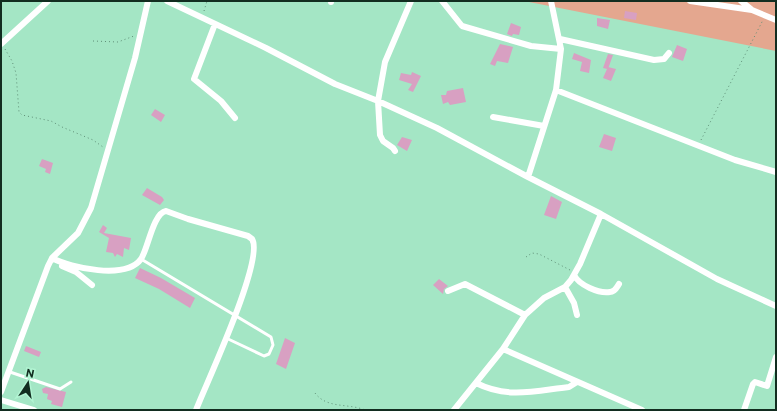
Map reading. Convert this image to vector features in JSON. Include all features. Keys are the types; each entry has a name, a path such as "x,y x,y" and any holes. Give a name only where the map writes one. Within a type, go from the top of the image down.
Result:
{"street":[{"path":"1,44 48,1"},
{"path":"1,392 10,372 51,260 78,233 89,215 142,33 148,1"},
{"path":"167,1 319,74 335,84 378,101 437,128 528,178 601,214 718,279 776,306"},
{"path":"395,151 383,141 380,135 378,101 385,62 411,1"},
{"path":"442,1 462,26 531,46 561,49"},
{"path":"528,178 556,90 561,49 560,38 551,1"},
{"path":"690,1 752,10 776,20"},
{"path":"742,1 752,10"},
{"path":"216,24 194,79 221,101 235,118"},
{"path":"560,38 654,60 664,59 669,53"},
{"path":"556,90 735,160 776,172"},
{"path":"493,117 544,126"},
{"path":"51,260 82,268 106,270 128,268 136,265 141,259 154,226 164,211 248,236 254,241 254,248 237,315 196,410"},
{"path":"454,410 503,349 525,315 544,298 565,287 574,276 601,214"},
{"path":"51,260 76,272 92,285"},
{"path":"574,276 578,282 592,289 607,292 613,291 620,284"},
{"path":"448,291 465,284 525,315"},
{"path":"565,287 574,303 577,315"},
{"path":"503,349 642,410"},
{"path":"744,410 753,384 755,382 766,386 776,357"},
{"path":"476,382 490,390 508,393 569,387 577,382"},
{"path":"1,400 34,410"}],"lane":[{"path":"141,259 237,315 244,322 271,337 273,341 272,349 269,354 264,356 226,338"},
{"path":"10,372 60,389 71,382"}],"path":[{"path":"202,17 207,1"},
{"path":"698,146 765,16"},
{"path":"93,41 118,42 142,33"},
{"path":"1,44 12,61 16,73 19,112 22,115 51,121 94,140 108,149"},
{"path":"526,257 532,253 539,254 574,276"},
{"path":"315,393 321,400 327,403 354,406 365,410"}],"shaded area":[{"path":"524,1 776,1 776,51"}],"building":[{"path":"625,11 637,13 636,20 624,18"},
{"path":"597,18 610,20 608,29 597,26"},
{"path":"511,23 521,27 519,35 513,34 512,36 507,34"},
{"path":"500,44 513,47 508,63 497,61 495,66 490,64"},
{"path":"677,45 687,49 683,61 672,57"},
{"path":"574,53 591,60 589,73 580,71 582,62 572,59"},
{"path":"608,54 613,55 609,67 616,69 611,81 603,78 607,69 603,68"},
{"path":"412,72 421,76 413,92 408,90 412,84 399,80 401,73 411,75"},
{"path":"463,88 466,102 450,105 448,102 443,104 441,95 446,95 447,91"},
{"path":"155,109 165,115 161,122 151,115"},
{"path":"604,134 616,138 612,151 599,147"},
{"path":"402,137 412,140 407,151 397,145"},
{"path":"42,159 53,163 50,174 45,172 46,169 39,166"},
{"path":"147,188 162,197 164,200 160,205 142,195"},
{"path":"551,196 562,202 556,219 544,215"},
{"path":"103,225 107,228 104,233 131,238 129,250 124,248 123,257 117,254 115,257 113,253 106,252 109,238 99,232"},
{"path":"140,268 161,278 195,298 190,308 159,289 135,278"},
{"path":"439,279 448,286 444,289 443,294 433,285"},
{"path":"285,338 295,343 286,369 276,364"},
{"path":"26,346 41,352 39,357 24,351"},
{"path":"46,387 66,392 62,407 51,404 52,401 47,399 48,394 43,393 42,389"}]}
